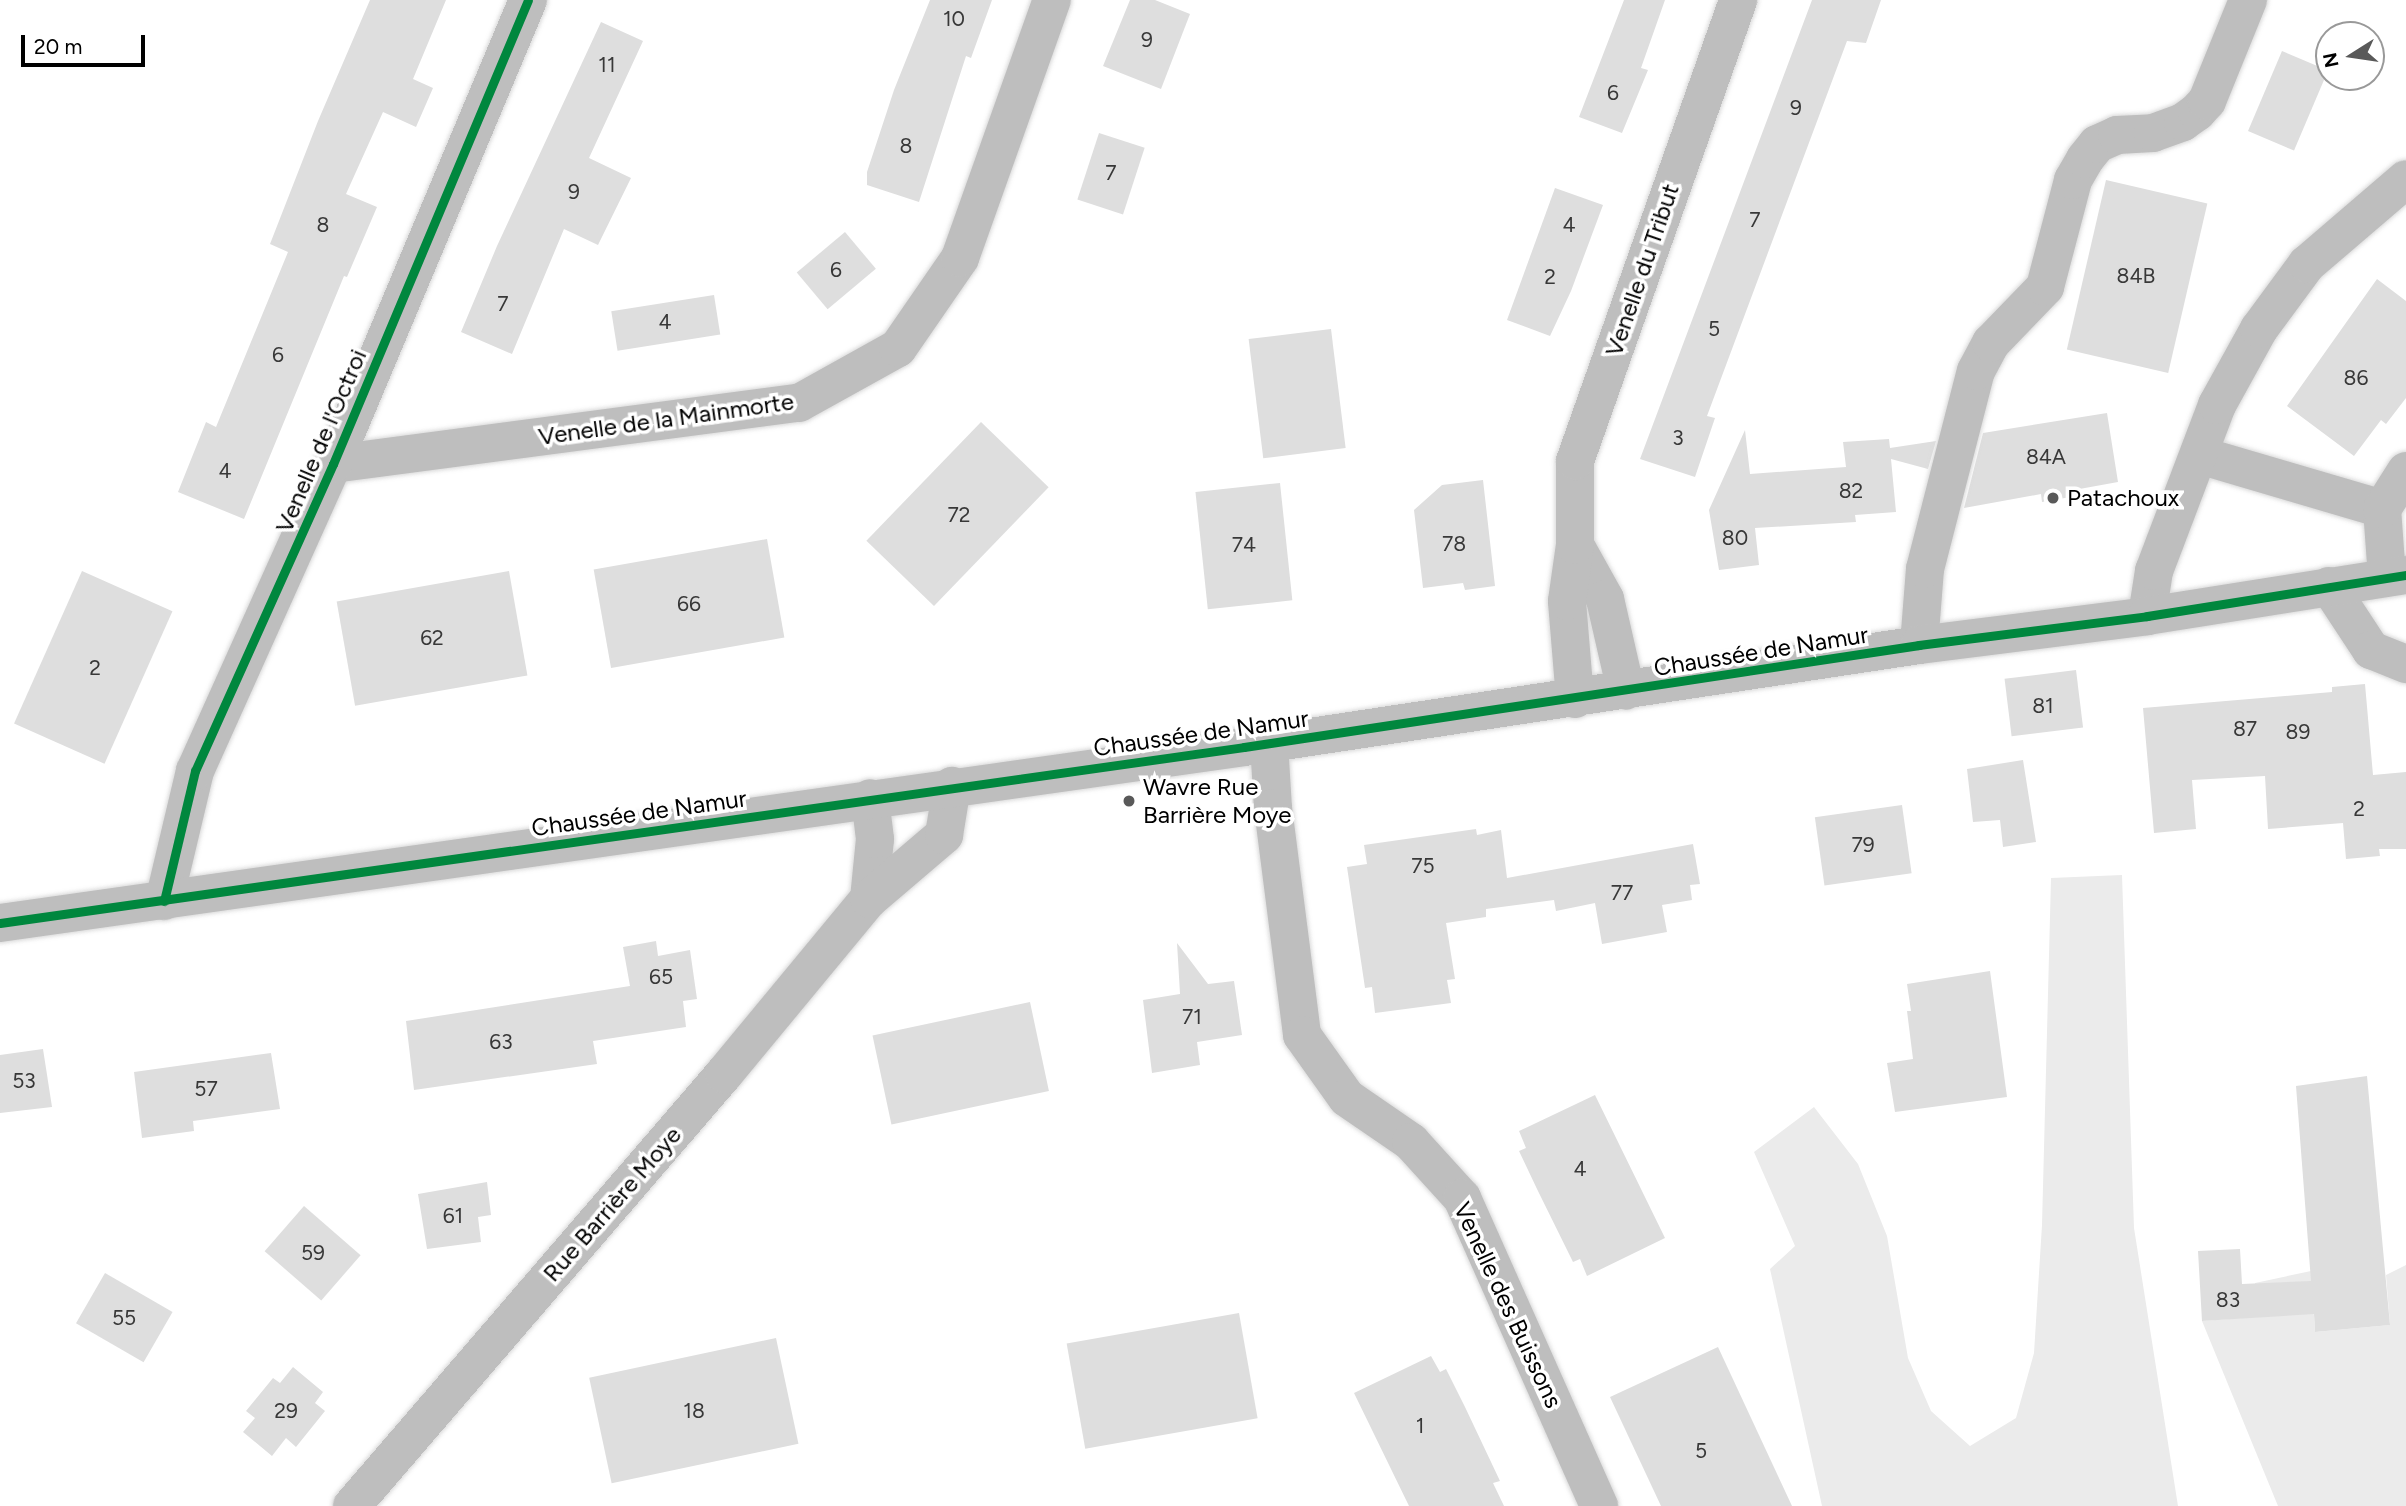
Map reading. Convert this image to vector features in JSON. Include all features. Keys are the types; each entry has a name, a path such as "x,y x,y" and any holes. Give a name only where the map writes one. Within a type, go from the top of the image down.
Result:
{"street":[{"name":"Venelle de l'Octroi","path":"164,901 195,771 333,464 528,0"},
{"name":"Venelle de la Mainmorte","path":"333,464 799,403 898,348 960,258 1052,0"},
{"name":"Venelle du Tribut","path":"1575,699 1567,601 1575,545 1575,461 1738,0"},
{"path":"1919,645 1925,569 1976,371 1992,343 2045,287 2073,180 2097,144 2117,135 2153,133 2183,122 2197,112 2207,101 2248,0"},
{"path":"2147,616 2154,571 2217,405 2247,351 2307,264 2406,179"},
{"path":"2199,455 2382,509"},
{"path":"2397,576 2382,509 2406,471"},
{"name":"Venelle du Tribut","path":"1575,545 1605,599 1626,691"},
{"name":"Chaussée de Namur","path":"0,923 1575,699 1919,645 2147,616 2397,576"},
{"path":"2329,586 2371,650 2406,664"},
{"name":"Venelle des Buissons","path":"1269,743 1273,808 1302,1035 1348,1098 1411,1142 1462,1198 1599,1506"},
{"name":"Rue Barrière Moye","path":"352,1506 724,1074 869,899 944,835 951,786"},
{"path":"869,899 875,839 870,798"}],"shaded area":[{"path":"2122,875 2134,1228 2178,1506 1822,1506 1770,1269 1795,1246 1754,1152 1814,1107 1858,1164 1887,1236 1908,1358 1931,1411 1970,1446 2016,1418 2034,1353 2042,1225 2051,878"},
{"path":"2406,1265 2406,1506 2278,1506 2202,1321 2257,1317 2255,1283 2311,1271 2315,1332 2390,1325 2386,1275"}],"building":[{"path":"370,0 446,0 413,79 433,88 416,127 383,112 346,194 377,207 347,277 344,276 244,519 178,492 206,422 216,427 288,252 270,244 318,121"},
{"path":"930,0 992,0 971,58 966,56 919,202 867,185 867,172 894,90"},
{"path":"1130,0 1155,0 1190,14 1161,89 1103,66"},
{"path":"1624,0 1665,0 1641,68 1648,70 1622,133 1579,117"},
{"path":"1812,0 1881,0 1866,43 1847,41 1707,416 1715,418 1695,477 1640,459"},
{"path":"601,22 643,41 589,158 631,178 598,245 564,229 512,354 461,332 497,246"},
{"path":"2282,51 2315,65 2315,91 2319,91 2294,151 2248,131"},
{"path":"1099,133 1145,148 1123,214 1077,200"},
{"path":"2106,180 2207,203 2168,373 2067,350"},
{"path":"1555,188 1603,205 1571,291 1550,336 1507,320"},
{"path":"845,232 876,269 828,309 797,272"},
{"path":"2377,279 2406,301 2406,398 2386,424 2381,420 2354,456 2287,406"},
{"path":"714,295 720,335 618,351 611,311"},
{"path":"1331,329 1346,448 1263,458 1249,339"},
{"path":"2107,413 2118,482 2074,490 2076,496 2042,502 2041,494 1964,508 1983,433"},
{"path":"981,422 1049,487 934,606 866,541"},
{"path":"1745,430 1750,474 1846,467 1843,442 1889,439 1890,448 1936,441 1928,469 1891,459 1896,512 1855,515 1856,522 1755,528 1759,565 1719,570 1709,510"},
{"path":"1483,480 1495,586 1465,590 1463,583 1423,588 1414,510 1442,485"},
{"path":"1280,483 1292,600 1208,609 1195,492"},
{"path":"767,539 784,637 611,668 594,570"},
{"path":"82,571 172,611 105,764 14,724"},
{"path":"509,571 527,675 355,706 337,601"},
{"path":"2076,670 2083,728 2012,736 2005,679"},
{"path":"2365,684 2373,775 2406,772 2406,849 2379,849 2380,856 2346,859 2343,823 2268,829 2265,776 2192,780 2196,829 2154,833 2143,708 2332,692 2332,687"},
{"path":"2023,760 2036,842 2003,847 2000,820 1973,822 1967,769"},
{"path":"1902,805 1912,873 1824,886 1815,817"},
{"path":"1476,829 1477,835 1501,830 1507,878 1693,844 1700,884 1690,885 1692,900 1662,905 1667,932 1602,944 1595,903 1556,911 1554,900 1486,909 1486,917 1446,923 1455,979 1447,980 1451,1003 1375,1013 1372,987 1365,988 1347,867 1367,864 1364,845"},
{"path":"656,941 658,956 690,950 697,999 683,1001 686,1027 593,1041 597,1064 414,1090 406,1021 630,986 623,947"},
{"path":"1177,943 1208,984 1234,981 1242,1035 1197,1042 1200,1065 1152,1073 1143,1000 1180,994"},
{"path":"1990,971 2007,1097 1895,1112 1887,1063 1913,1059 1907,1011 1911,1011 1907,984"},
{"path":"1030,1002 1049,1091 891,1124 873,1035"},
{"path":"43,1049 52,1107 0,1113 0,1055"},
{"path":"271,1053 280,1109 193,1121 194,1131 142,1138 134,1072"},
{"path":"2367,1076 2390,1325 2315,1332 2314,1314 2202,1321 2198,1251 2240,1249 2242,1284 2311,1281 2296,1086"},
{"path":"1595,1095 1665,1238 1587,1276 1580,1259 1573,1262 1519,1151 1526,1148 1519,1131"},
{"path":"487,1182 491,1215 478,1217 481,1242 427,1249 418,1194"},
{"path":"304,1206 361,1255 321,1300 265,1251"},
{"path":"105,1273 173,1312 144,1362 76,1323"},
{"path":"1239,1313 1258,1418 1085,1449 1067,1343"},
{"path":"776,1338 798,1444 612,1483 589,1378"},
{"path":"1718,1347 1792,1506 1661,1506 1610,1397"},
{"path":"1431,1356 1440,1372 1446,1369 1465,1407 1500,1481 1493,1483 1504,1506 1409,1506 1354,1393"},
{"path":"293,1367 323,1392 315,1403 325,1411 296,1447 286,1438 272,1456 243,1432 255,1418 246,1411 273,1378 280,1383"}],"cycle path":[{"path":"164,901 195,771 333,464 528,0"},
{"path":"0,923 1244,747 1919,645 2147,616 2406,575"}],"place":[{"name":"Patachoux","path":"2053,498"},
{"name":"Wavre Rue Barrière Moye","path":"1129,801"}]}
